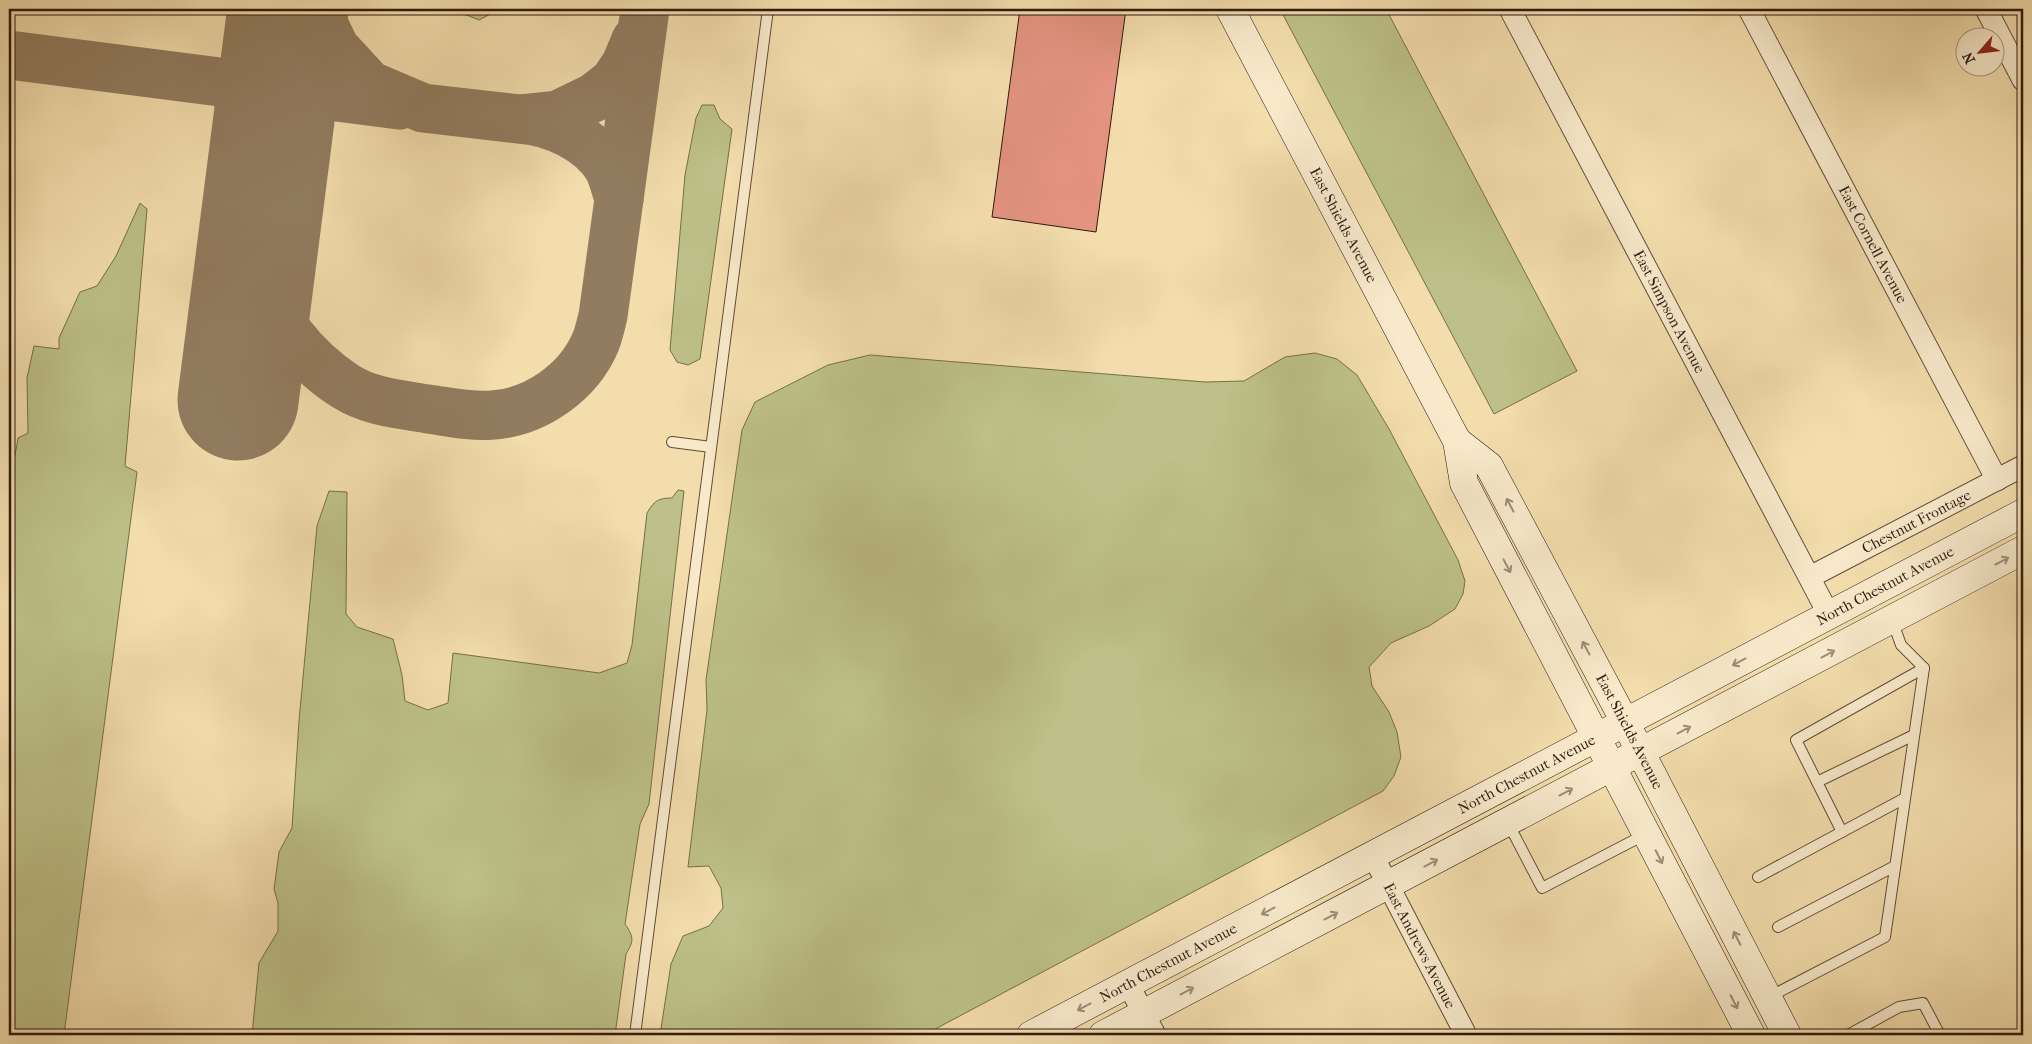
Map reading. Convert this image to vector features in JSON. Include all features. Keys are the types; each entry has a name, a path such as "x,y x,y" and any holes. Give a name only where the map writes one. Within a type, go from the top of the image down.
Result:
{"main road":[{"name":"East Shields Avenue","path":"1230,9 1457,441 1464,483 1751,1035"},
{"name":"East Shields Avenue","path":"1457,441 1489,466 1641,752 1787,1035"},
{"name":"North Chestnut Avenue","path":"1031,1035 2023,513"},
{"path":"1892,620 1887,610 1894,598 1970,558 2023,513"},
{"path":"1103,1035 1149,1025 1388,886 2023,550"}],"street":[{"name":"East Simpson Avenue","path":"1510,9 1829,615"},
{"name":"East Cornell Avenue","path":"1749,9 1997,480"},
{"path":"1986,9 2023,80"},
{"name":"Chestnut Frontage","path":"1810,577 2023,466"},
{"name":"East Andrews Avenue","path":"1373,856 1466,1035"},
{"path":"1128,984 1149,1025"}],"lane":[{"path":"635,1035 768,9"},
{"path":"672,442 712,448"},
{"path":"1892,620 1901,645 1924,668"},
{"path":"1768,997 1884,937 1924,668"},
{"path":"1842,832 1796,740 1924,668"},
{"path":"1817,782 1914,735"},
{"path":"1758,877 1905,798"},
{"path":"1508,822 1542,888 1647,834"},
{"path":"1778,927 1895,866"},
{"path":"1848,1035 1899,1007 1923,1003 1940,1035"}],"green space":[{"path":"451,9 500,9 479,20"},
{"path":"1280,9 1386,9 1577,371 1494,414"},
{"path":"702,105 714,105 720,119 732,129 700,359 688,365 677,362 670,350 685,175 696,118"},
{"path":"140,203 147,209 125,466 137,472 64,1035 9,1035 9,490 18,438 28,433 27,378 34,346 59,349 59,338 80,292 97,286 116,256"},
{"path":"1315,353 1337,359 1357,375 1389,429 1458,560 1465,581 1463,594 1455,609 1429,626 1391,643 1369,667 1372,686 1389,712 1397,732 1401,757 1394,776 1383,791 924,1035 660,1035 671,964 683,936 709,926 723,908 721,888 709,866 688,867 707,710 706,680 742,430 755,402 828,365 870,355 1205,382 1244,381 1285,357"},
{"path":"678,490 684,491 649,804 640,824 625,924 632,939 626,954 615,1035 252,1035 259,963 278,931 278,903 274,889 279,852 292,828 299,721 317,526 329,491 347,492 346,614 357,627 393,639 402,675 405,701 428,710 448,703 453,653 599,673 627,663 632,645 647,513 657,501 672,498"}],"building":[{"path":"1020,9 1126,9 1096,232 992,217"}],"taxiway":[{"path":"316,9 335,48 369,85 423,108 519,119 558,115 595,97 614,82 626,64 636,40"},
{"path":"254,271 270,305 290,336 302,350 330,375 364,396 406,406 460,414 493,415 525,408 554,392 567,382 588,356 596,341 603,316 645,9"},
{"path":"9,55 399,105"},
{"path":"519,119 544,123 557,128 570,134 592,149 602,158 609,169 619,199"}],"runway":[{"path":"238,400 288,9"}]}
